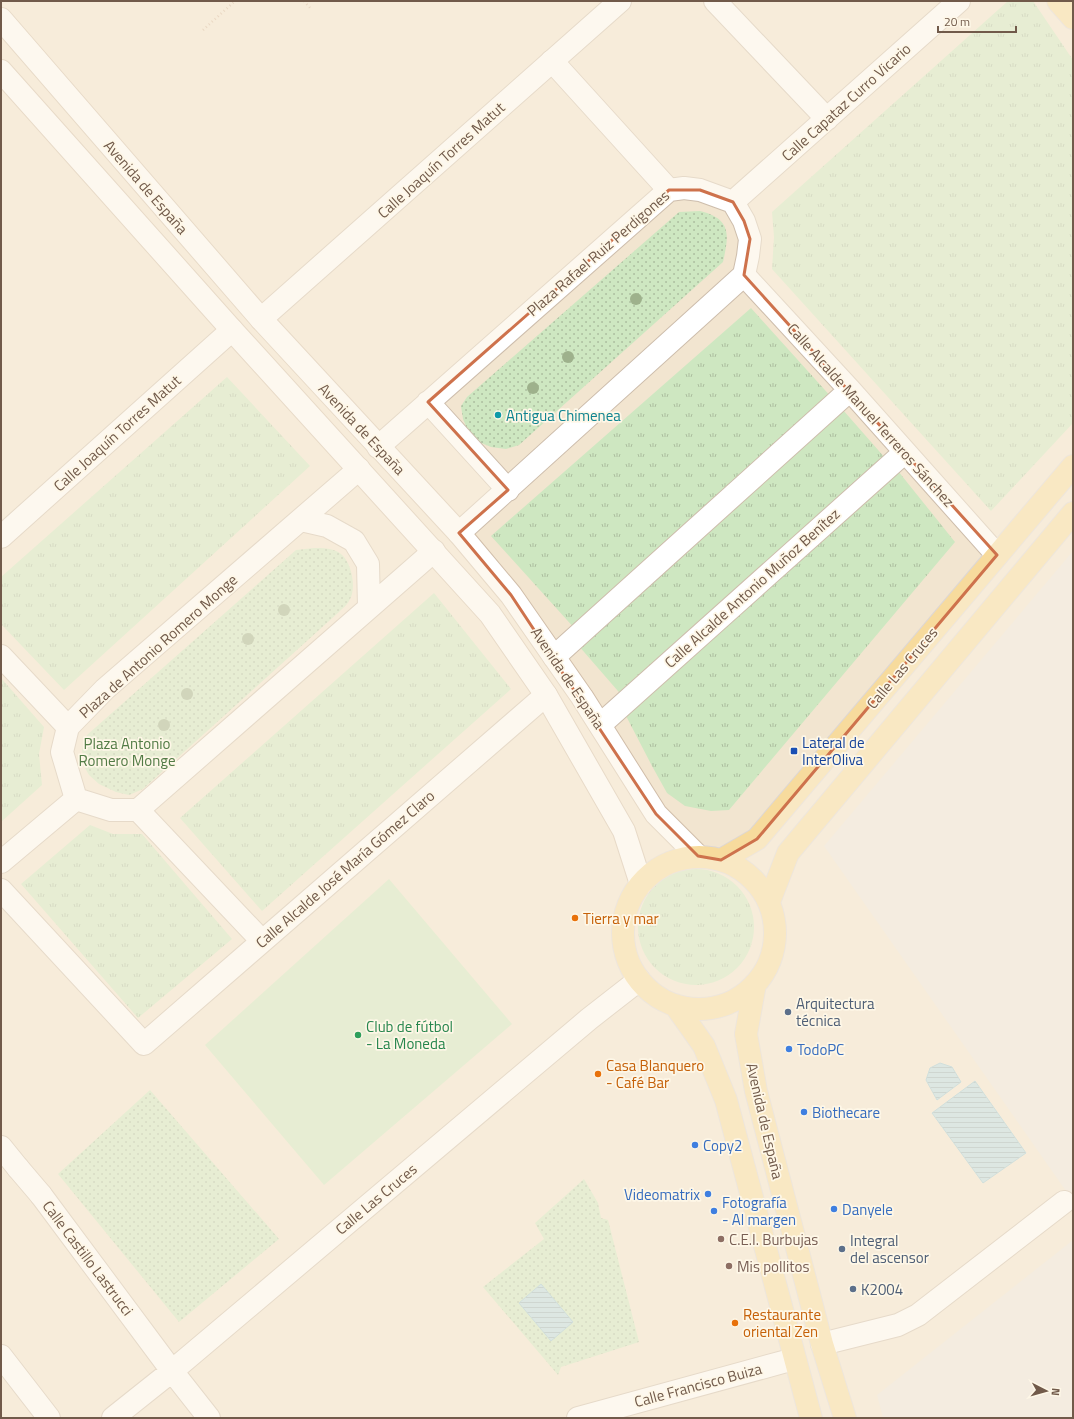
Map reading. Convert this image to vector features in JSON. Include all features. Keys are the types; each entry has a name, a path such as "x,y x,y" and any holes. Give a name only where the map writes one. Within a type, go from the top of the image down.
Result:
{"main road":[{"path":"1058,1 1073,18"},
{"name":"Calle Las Cruces","path":"721,860 757,839 1073,466"},
{"name":"Calle Las Cruces","path":"769,902 788,853 1073,513"},
{"path":"698,856 721,860 741,869 757,883 769,902 775,923 774,945 768,966 755,984 738,998 718,1006 697,1009 675,1005 656,995 639,980 627,957 623,932 628,906 641,884 657,869 676,860 698,856"},
{"name":"Avenida de España","path":"755,984 746,1034 756,1091 822,1344 844,1418"},
{"name":"Avenida de España","path":"675,1005 704,1046 726,1100 811,1418"}],"street":[{"name":"Calle Joaquín Torres Matut","path":"261,319 620,1"},
{"path":"715,1 827,119"},
{"name":"Calle Capataz Curro Vicario","path":"733,202 959,1"},
{"name":"Avenida de España","path":"1,19 261,319 459,533 511,595 600,725 656,814 698,856"},
{"path":"552,61 669,190"},
{"name":"Avenida de España","path":"1,71 232,330 490,614 546,695 624,831 641,884"},
{"name":"Plaza Rafael Ruiz Perdigones","path":"378,447 669,190 684,188 700,190 733,202"},
{"path":"459,533 744,275 750,239 744,221 733,202"},
{"name":"Calle Alcalde Manuel Terreros Sánchez","path":"744,275 850,390 997,555"},
{"name":"Calle Joaquín Torres Matut","path":"1,537 232,330"},
{"path":"554,656 850,390"},
{"path":"428,402 508,490"},
{"name":"Calle Alcalde Antonio Muñoz Benítez","path":"600,725 905,452"},
{"name":"Plaza de Antonio Romero Monge","path":"76,799 62,752 68,727 105,689 359,469"},
{"path":"300,520 327,526 354,542 368,564 369,607"},
{"path":"1,862 76,799 111,810 138,810 434,551"},
{"path":"1,656 68,727"},
{"name":"Calle Alcalde José María Gómez Claro","path":"1,890 144,1044 546,695"},
{"path":"138,810 262,941"},
{"name":"Calle Las Cruces","path":"113,1418 172,1371 589,1019 639,980"},
{"name":"Calle Castillo Lastrucci","path":"1,1147 41,1195 172,1371 209,1418"},
{"path":"822,1344 898,1325 918,1315 1064,1202"},
{"path":"1,1356 49,1418"},
{"name":"Calle Francisco Buiza","path":"578,1418 644,1409 794,1359"}],"path":[{"path":"203,30 235,1"},
{"path":"304,1 311,9"}],"highlighted area":[{"path":"669,190 700,190 733,202 744,221 750,239 744,275 997,555 757,839 721,860 698,856 656,814 511,595 459,533 508,490 428,402"}],"shaded area":[{"path":"1,1 1073,1 1073,1418 1,1418"},
{"path":"1073,551 1073,1201 824,846"},
{"path":"1073,1240 1073,1418 883,1418 877,1395"}],"green space":[{"path":"1008,1 1033,1 1073,60 1073,423 991,511 772,269 774,237 772,212"},
{"path":"700,211 710,214 718,219 726,229 727,236 723,262 519,445 506,449 491,447 474,440 463,419 461,406 467,397 679,212"},
{"path":"751,308 833,399 576,630 491,536"},
{"path":"227,377 310,466 64,690 1,624 1,577"},
{"path":"843,410 886,459 624,698 578,645"},
{"path":"898,471 955,542 729,810 711,811 685,806 667,793 624,712"},
{"name":"Plaza Antonio Romero Monge","path":"314,548 328,549 338,552 348,563 352,576 353,590 349,601 344,607 143,789 129,795 116,792 99,784 89,775 85,768 82,750 87,735 296,550"},
{"path":"434,593 511,689 262,911 180,818"},
{"path":"1,678 44,727 39,754 42,785 1,822"},
{"path":"90,825 113,834 142,834 232,939 138,1018 21,884"},
{"path":"696,869 707,870 718,874 737,886 749,905 753,916 753,938 749,949 737,968 718,980 707,984 696,985 685,984 674,980 655,968 643,949 639,938 638,927 639,916 643,905 655,886 674,874 685,870"},
{"name":"Club de fútbol - La Moneda","path":"389,879 512,1024 324,1185 205,1045"},
{"path":"150,1090 279,1239 179,1322 58,1174"},
{"path":"584,1179 598,1203 601,1218 608,1220 639,1342 561,1367 558,1375 483,1287 544,1239 535,1223"}],"water":[{"path":"940,1063 952,1067 961,1082 937,1100 926,1080 930,1068"},
{"path":"975,1081 1026,1153 983,1183 932,1113"},
{"path":"541,1284 573,1322 551,1341 519,1303"}],"place":[{"name":"Antigua Chimenea","path":"498,415"},
{"name":"Lateral de InterOliva","path":"794,751"},
{"name":"Tierra y mar","path":"575,918"},
{"name":"Arquitectura técnica","path":"788,1012"},
{"name":"Club de fútbol - La Moneda","path":"358,1035"},
{"name":"TodoPC","path":"789,1049"},
{"name":"Casa Blanquero - Café Bar","path":"598,1074"},
{"name":"Biothecare","path":"804,1112"},
{"name":"Copy2","path":"695,1145"},
{"name":"Videomatrix","path":"708,1194"},
{"name":"Danyele","path":"834,1209"},
{"name":"Fotografía - Al margen","path":"714,1211"},
{"name":"C.E.I. Burbujas","path":"721,1239"},
{"name":"Integral del ascensor","path":"842,1249"},
{"name":"Mis pollitos","path":"729,1266"},
{"name":"K2004","path":"853,1289"},
{"name":"Restaurante oriental Zen","path":"735,1323"}]}
